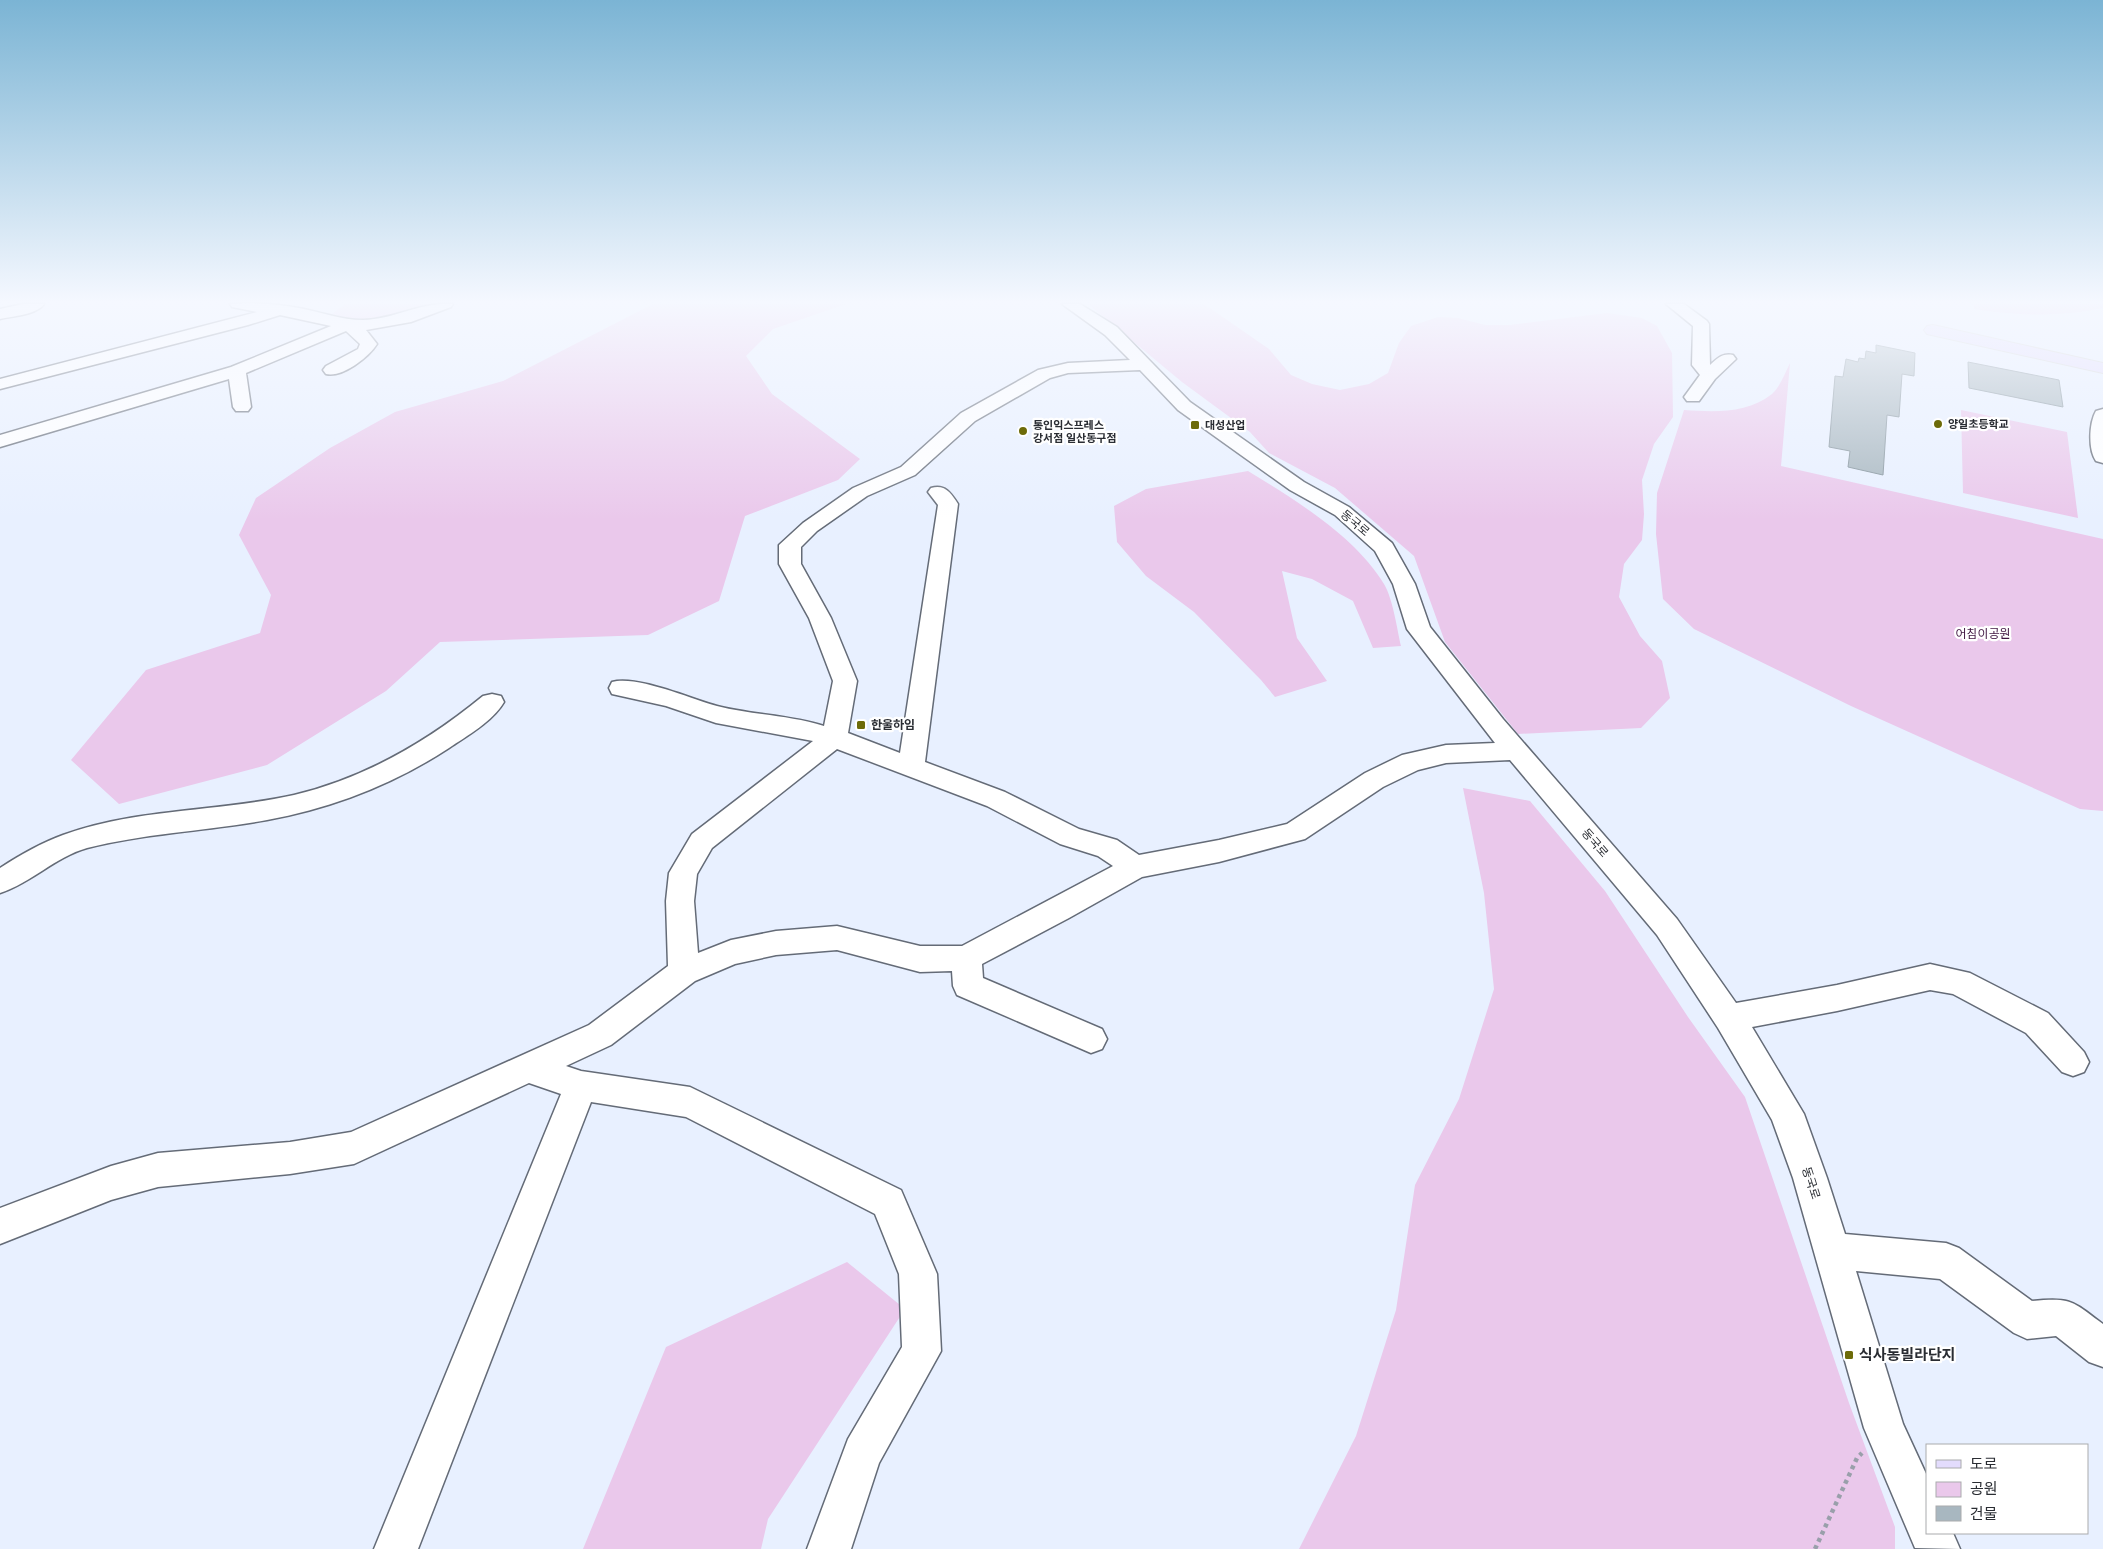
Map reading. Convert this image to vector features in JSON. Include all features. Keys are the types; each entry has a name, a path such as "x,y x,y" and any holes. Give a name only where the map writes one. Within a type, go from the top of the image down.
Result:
{"street":[{"path":"0,384 28,376"},
{"path":"0,441 219,376"},
{"path":"238,376 242,407"},
{"path":"920,484 968,417 1040,376"},
{"name":"동국로","path":"1155,376 1184,406 1297,486 1342,511 1384,548 1404,584 1420,630 1516,751 1667,927 1729,1018 1787,1114 1810,1178 1884,1428 1926,1522"},
{"path":"1693,397 1708,376"},
{"path":"2103,415 2100,434 2103,457"},
{"path":"684,972 680,901 683,873 702,841 834,738 845,681 820,618 790,564 790,545 810,527 860,492 920,484 948,504 911,767"},
{"path":"621,688 670,699 716,714 802,728 834,738 996,799 1070,837 1107,848 1135,867"},
{"path":"0,882 28,864 86,838 292,805 342,792 408,762 470,722 492,702"},
{"path":"0,1226 111,1183 158,1170 290,1158 354,1148 600,1035 684,972 731,952 776,943 837,938 920,958 966,958 1135,867 1219,851 1295,832 1339,805 1374,780 1411,762 1446,754 1516,751"},
{"path":"966,958 968,986 1091,1039"},
{"path":"1729,1018 1837,998 1930,977 1959,982 2037,1023 2073,1062"},
{"path":"529,1069 581,1086 690,1102 888,1202 918,1274 922,1351 862,1453 829,1549"},
{"path":"396,1549 581,1086"},
{"path":"1832,1251 1946,1261 2027,1320 2062,1317 2103,1348"},
{"path":"1930,1534 1938,1549"}],"path":[{"path":"1815,1549 1857,1458 1884,1428"}],"green space":[{"path":"512,376 760,376 772,394 860,459 838,480 745,516 719,601 648,635 440,642 386,691 267,765 119,804 71,760 146,670 260,633 271,595 239,535 256,498 330,448 395,412 503,381"},
{"path":"1175,376 1294,376 1312,384 1340,390 1369,384 1382,376 1672,376 1673,417 1654,444 1642,480 1644,514 1642,540 1624,564 1619,597 1640,636 1662,661 1670,698 1641,728 1518,734 1445,642 1414,556 1335,488 1269,453 1250,432"},
{"name":"어침이공원","path":"1784,376 1789,376 1781,466 2103,539 2103,811 2080,809 1851,706 1694,629 1663,599 1656,534 1657,493 1684,410 1718,411 1752,405 1772,394"},
{"path":"1961,410 2067,432 2078,518 1963,493"},
{"path":"1248,471 1323,520 1357,550 1372,567 1384,584 1390,598 1401,646 1373,648 1353,601 1312,579 1282,571 1297,638 1327,681 1275,697 1261,680 1194,612 1146,576 1117,542 1114,506 1146,489"},
{"path":"1463,788 1530,801 1605,891 1688,1017 1745,1097 1849,1403 1895,1527 1895,1549 1299,1549 1356,1436 1396,1310 1415,1185 1459,1099 1494,989 1484,893"},
{"path":"847,1262 905,1309 768,1519 761,1549 583,1549 666,1347"}],"building":[{"path":"1835,376 1902,376 1899,417 1887,415 1883,475 1848,467 1850,451 1829,447"},
{"path":"1969,376 2040,376 2059,380 2063,407 1969,388"}],"place":[{"name":"양일초등학교","path":"1938,424"},
{"name":"대성산업","path":"1195,425"},
{"name":"통인익스프레스 강서점 일산동구점","path":"1023,431"},
{"name":"한울하임","path":"861,725"},
{"name":"식사동빌라단지","path":"1849,1355"}]}
